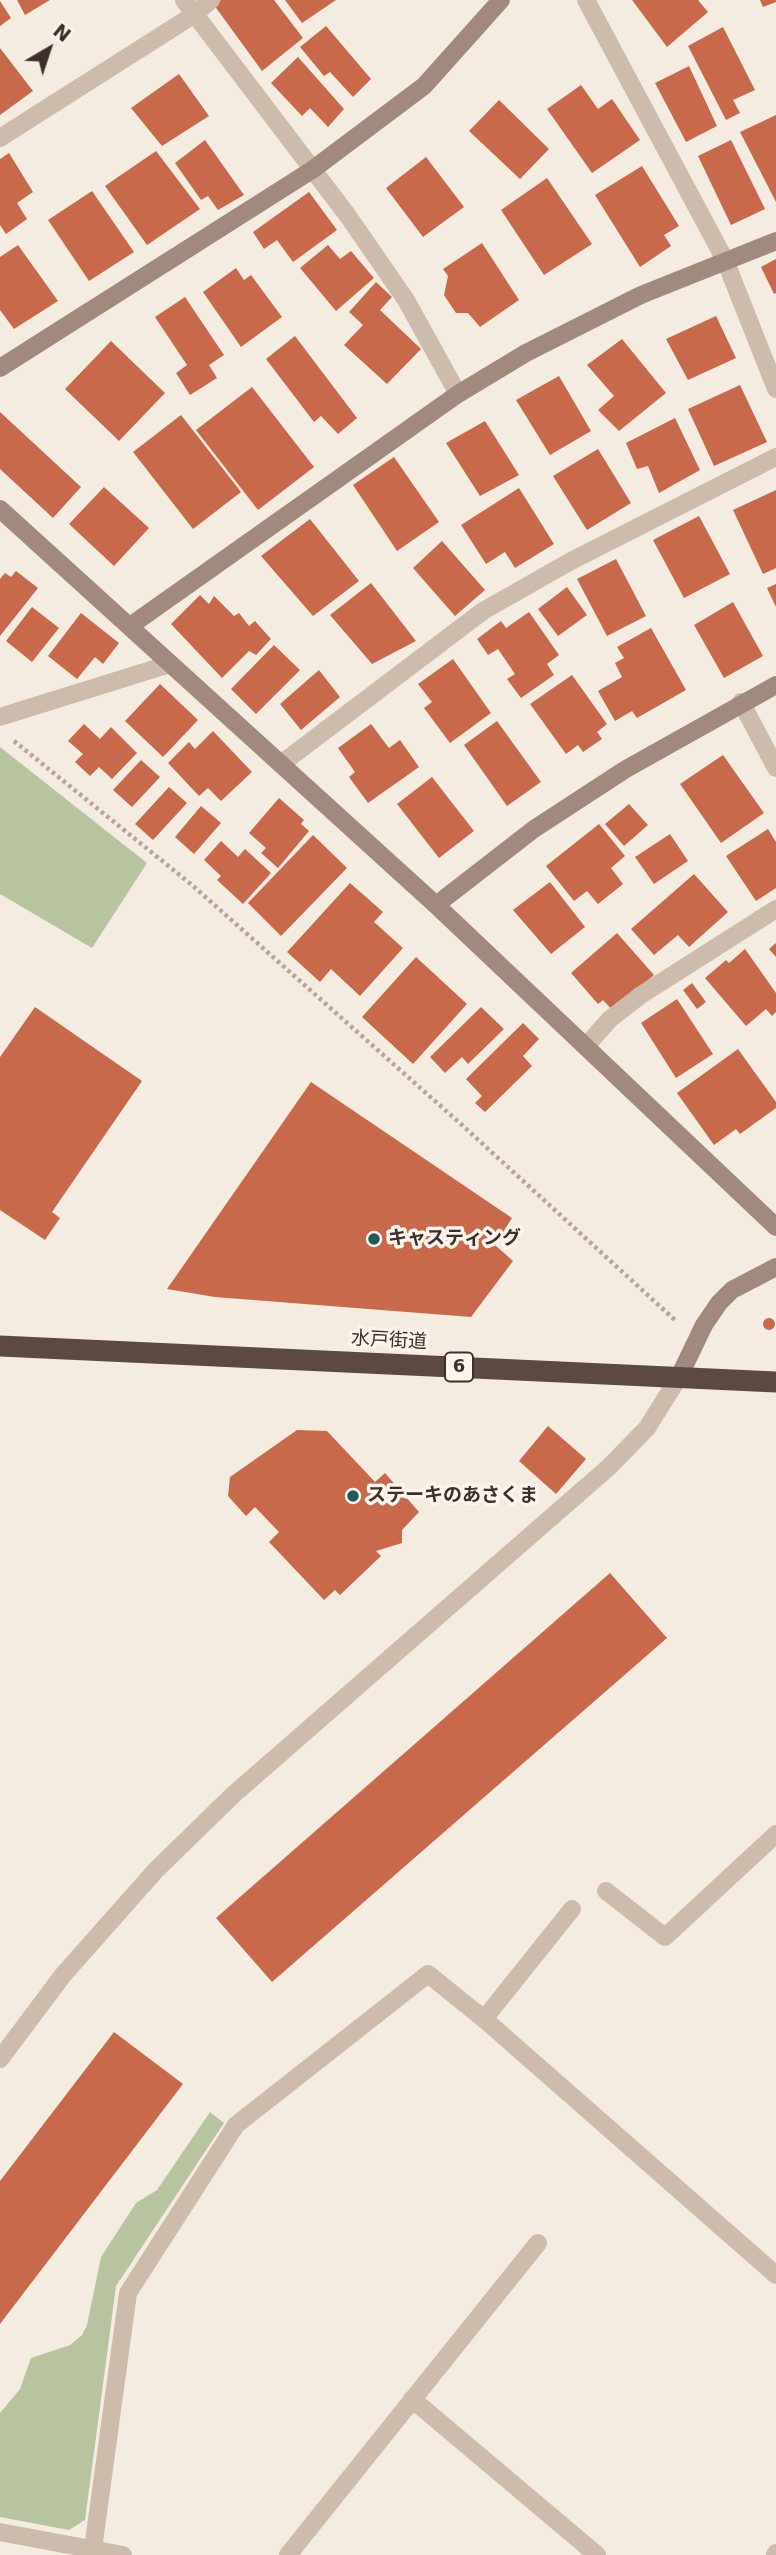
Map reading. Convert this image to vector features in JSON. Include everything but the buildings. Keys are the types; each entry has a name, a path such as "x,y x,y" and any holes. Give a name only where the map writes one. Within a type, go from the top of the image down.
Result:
{"highway":[{"name":"水戸街道","path":"0,1346 776,1382"}],"street":[{"path":"0,138 189,7 211,0"},
{"path":"0,368 312,170 424,86 501,0"},
{"path":"586,0 725,260 776,389"},
{"path":"189,7 407,300 458,394"},
{"path":"130,626 458,394 526,353 641,295 776,240"},
{"path":"281,764 483,611 571,561 776,457"},
{"path":"0,509 436,905 776,1227"},
{"path":"3,725 170,664"},
{"path":"436,905 534,829 626,769 741,702 776,685"},
{"path":"741,702 776,768"},
{"path":"586,1046 610,1019 641,995 776,909"},
{"path":"0,2059 63,1975 156,1870 234,1794 609,1467 647,1429 679,1377 704,1325 719,1303 732,1290 776,1267"},
{"path":"606,1891 665,1937 776,1834"},
{"path":"484,2019 572,1909"},
{"path":"93,2549 128,2293 236,2125 428,1974 484,2019 776,2275"},
{"path":"288,2555 538,2243"},
{"path":"412,2399 597,2555"},
{"path":"0,2532 123,2555"}],"path":[{"path":"3,725 192,885 462,1125 680,1324"}],"green space":[{"path":"0,747 147,863 92,948 0,894"},
{"path":"210,2112 224,2123 116,2286 85,2520 69,2530 0,2517 0,2413 20,2389 31,2358 70,2345 82,2335 87,2325 101,2257 136,2203 157,2190"}],"place":[{"name":"キャスティング","path":"374,1239"},
{"name":"ステーキのあさくま","path":"353,1496"}]}
